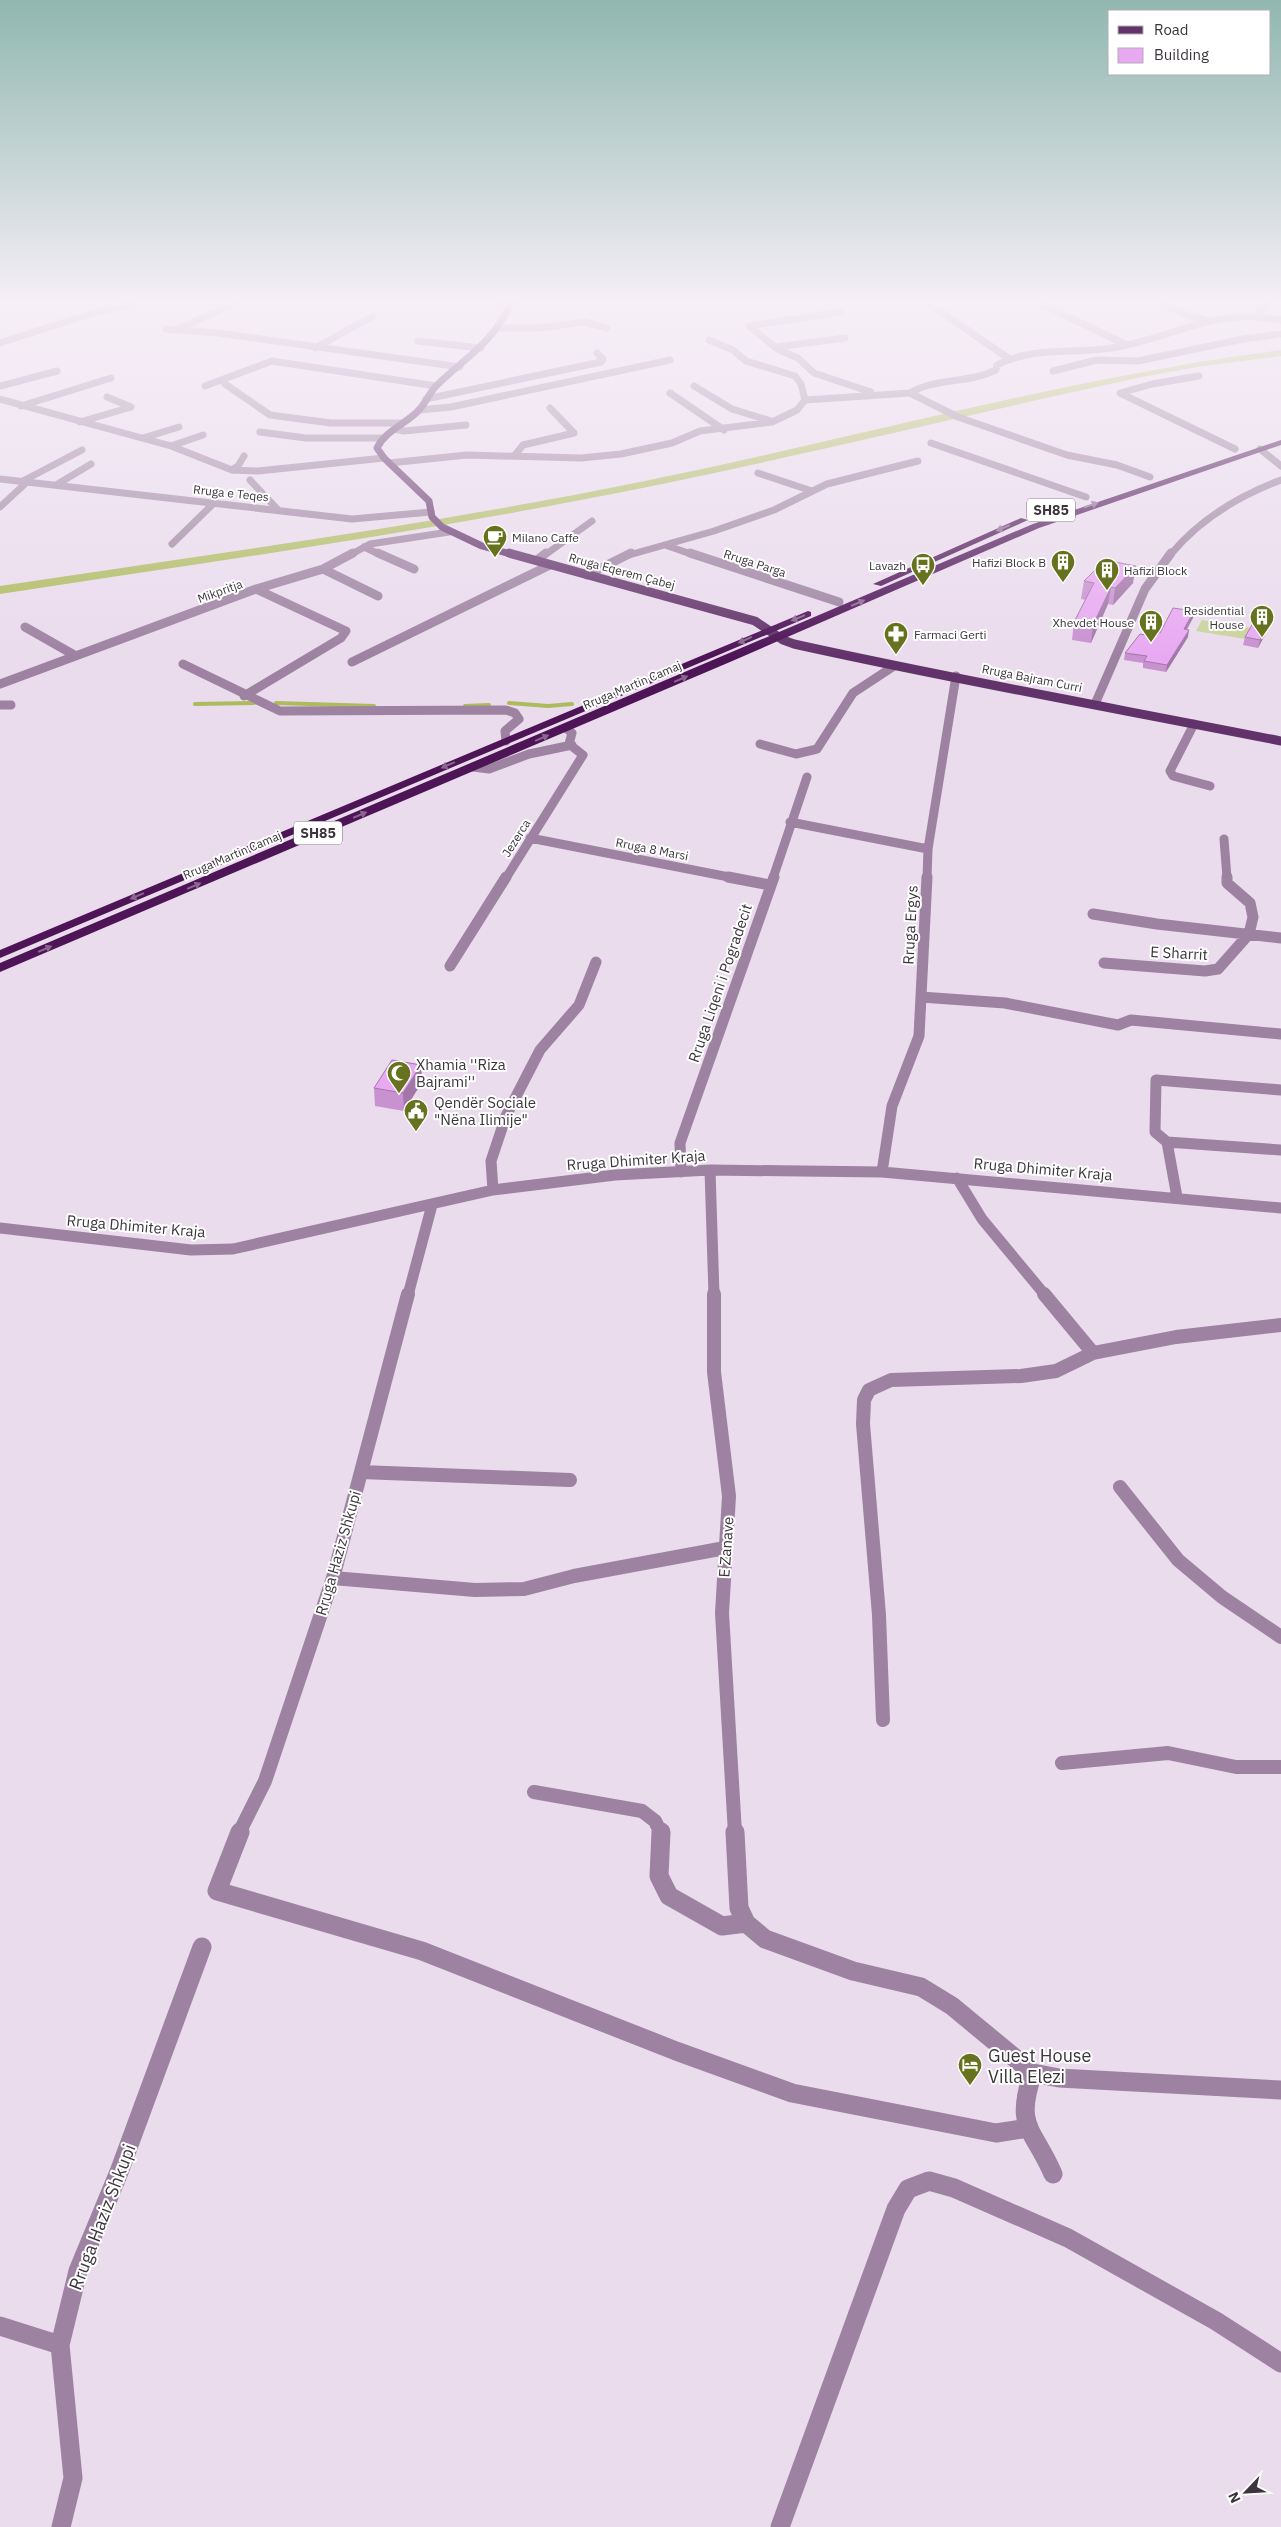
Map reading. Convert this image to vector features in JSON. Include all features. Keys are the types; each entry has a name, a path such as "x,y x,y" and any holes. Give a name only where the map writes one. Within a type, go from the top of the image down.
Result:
{"highway":[{"path":"1114,488 1281,434"},
{"name":"Rruga Martin Camaj","path":"0,968 1064,515 1281,442"},
{"name":"SH85","path":"1069,503 1096,494"},
{"name":"Rruga Martin Camaj","path":"0,954 839,602 1037,515"}],"main road":[{"path":"387,460 377,448 382,438 405,421"},
{"name":"Rruga Eqerem Çabej","path":"387,460 429,501 432,506 431,515 446,530 482,546 755,621 779,637"},
{"name":"Rruga Bajram Curri","path":"779,637 794,644 894,666 956,676 1281,741"}],"street":[{"path":"76,421 171,446 232,470 258,471 435,456 515,455 592,458 662,446 695,432 740,429 772,421"},
{"path":"315,421 331,423 401,424"},
{"path":"515,455 523,445 574,433 562,421"},
{"path":"711,421 724,430"},
{"path":"971,421 1067,455 1117,465 1150,477"},
{"path":"1178,421 1236,449"},
{"path":"394,429 404,431 466,425"},
{"path":"143,438 179,427"},
{"path":"260,432 306,438 382,438"},
{"path":"171,446 203,435"},
{"path":"931,443 1086,497"},
{"path":"1260,449 1281,466"},
{"path":"0,507 24,482 82,450"},
{"path":"232,470 238,466 244,456"},
{"path":"588,575 634,552 665,545 774,510 827,484 918,461"},
{"path":"56,485 91,464"},
{"path":"758,473 812,491"},
{"name":"Rruga e Teqes","path":"0,479 352,519 431,515"},
{"path":"250,480 261,493 270,496 278,510"},
{"path":"1095,704 1118,643 1150,579 1195,528 1220,507 1251,490 1281,480"},
{"path":"172,544 214,503"},
{"path":"537,560 592,521"},
{"name":"Mikpritja","path":"0,684 256,589 323,569 376,542 446,530"},
{"name":"Rruga Parga","path":"665,545 839,602"},
{"path":"364,547 414,568"},
{"path":"352,662 550,565"},
{"path":"323,569 378,596"},
{"path":"244,696 341,638 346,631 256,589"},
{"path":"25,627 76,656"},
{"path":"184,664 244,696 280,711 506,710 515,713 519,719 505,731 506,741"},
{"path":"760,744 793,753 810,754 817,749 853,693 894,666"},
{"name":"Rruga Ergys","path":"882,1172 892,1106 919,1036 928,849 952,690 956,676"},
{"path":"0,704 11,704"},
{"path":"1194,724 1170,771 1173,776 1210,786"},
{"name":"Jezerca","path":"450,966 583,755 569,741 572,733 566,728"},
{"path":"473,767 489,769 528,754 572,745"},
{"name":"Rruga Liqeni i Pogradecit","path":"681,1172 680,1143 743,968 790,822 807,777"},
{"path":"790,822 928,849"},
{"name":"Rruga 8 Marsi","path":"530,838 770,885"},
{"path":"1224,839 1227,883 1250,903 1253,917 1249,934"},
{"path":"1093,914 1157,924 1281,938"},
{"name":"E Sharrit","path":"1104,963 1205,971 1218,969 1249,934"},
{"path":"493,1190 491,1161 506,1116 540,1050 579,1005 596,962"},
{"path":"921,997 1005,1003 1118,1025 1131,1020 1281,1034"},
{"path":"1281,1090 1156,1080 1155,1132 1167,1142 1281,1150"},
{"path":"1167,1142 1177,1198"},
{"name":"Rruga Dhimiter Kraja","path":"0,1228 191,1250 233,1248 493,1190 614,1176 710,1170 882,1172 1281,1208"},
{"name":"E Zanave","path":"710,1170 715,1310 714,1372 730,1496 722,1613 727,1718 739,1908 746,1923"},
{"path":"957,1178 982,1219 1092,1353"},
{"name":"Rruga Haziz Shkupi","path":"432,1205 333,1578 265,1781 245,1818 217,1891 422,1951 676,2051 792,2093 996,2133 1028,2128"},
{"path":"883,1720 879,1615 863,1424 863,1403 866,1393 875,1384 891,1380 1022,1376 1056,1371 1092,1353 1176,1337 1281,1325"},
{"path":"361,1472 570,1480"},
{"path":"1120,1487 1178,1560 1222,1597 1281,1637"},
{"path":"333,1578 475,1590 524,1588 574,1576 725,1548"},
{"path":"1062,1763 1168,1753 1236,1767 1281,1767"},
{"path":"534,1792 642,1811 655,1821 661,1831 659,1876 669,1896 722,1926 746,1923 765,1939 853,1971 921,1987 952,2006 1033,2073 1058,2078 1281,2090"},
{"name":"Rruga Haziz Shkupi","path":"61,2527 73,2478 60,2344 78,2271 119,2172 202,1947"},
{"path":"1033,2073 1024,2104 1028,2128 1047,2158 1053,2174"},
{"path":"780,2527 896,2209 908,2189 929,2181 954,2188 1068,2238 1216,2321 1281,2362"},
{"path":"0,2326 60,2344"}],"green space":[{"path":"1202,620 1251,628 1245,639 1196,631"}],"building":[{"path":"1105,560 1136,566 1115,588 1111,587 1093,625 1074,622 1094,583 1084,581"},
{"path":"1173,608 1194,611 1184,629 1189,630 1167,665 1144,661 1147,656 1125,653 1140,634 1145,635 1148,630 1160,633"},
{"path":"1253,623 1267,625 1260,640 1245,637"},
{"path":"392,1060 421,1065 403,1093 374,1088"}],"waterway":[{"path":"0,590 495,513 710,471 932,421"},
{"path":"195,704 254,703"},
{"path":"276,703 374,706"},
{"path":"509,703 548,706 572,704"},
{"path":"465,706 489,705"}],"place":[{"name":"Milano Caffe","path":"495,558"},
{"name":"Hafizi Block B","path":"1063,583"},
{"name":"Lavazh","path":"923,586"},
{"name":"Hafizi Block","path":"1107,591"},
{"name":"Residential House","path":"1262,638"},
{"name":"Xhevdet House","path":"1151,643"},
{"name":"Farmaci Gerti","path":"896,655"},
{"name":"Xhamia ''Riza Bajrami''","path":"399,1094"},
{"name":"Qendër Sociale \"Nëna Ilimije\"","path":"416,1132"},
{"name":"Guest House Villa Elezi","path":"970,2086"}]}
